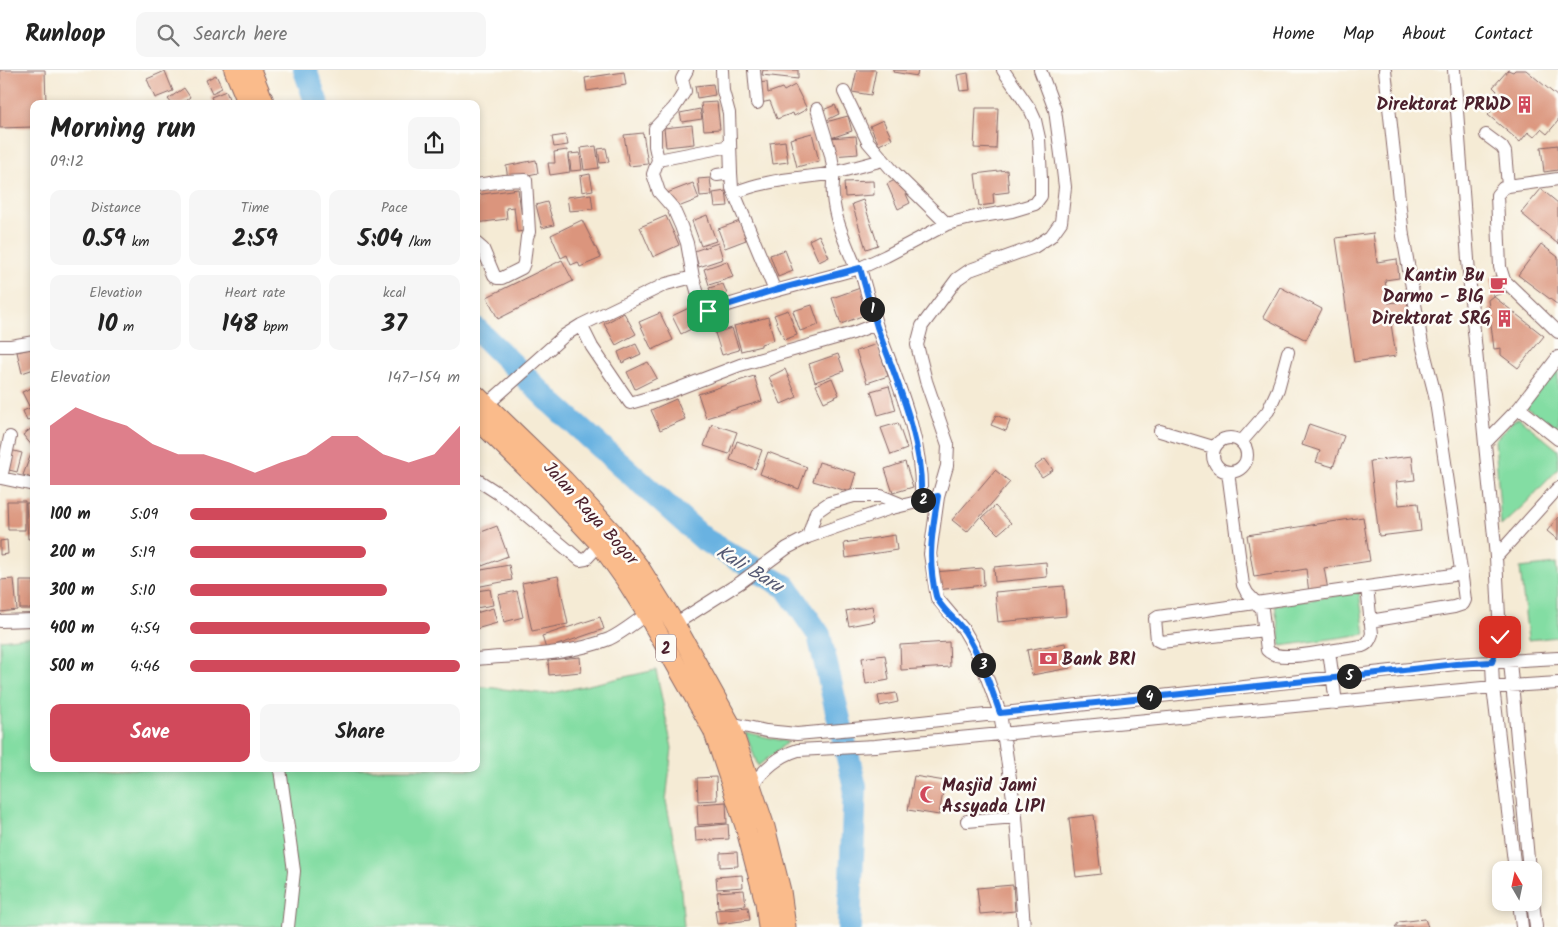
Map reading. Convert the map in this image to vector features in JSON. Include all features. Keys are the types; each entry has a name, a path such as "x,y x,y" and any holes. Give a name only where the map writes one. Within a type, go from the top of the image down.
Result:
{"highway":[{"path":"234,70 246,100"},
{"path":"251,70 263,100"},
{"name":"Jalan Raya Bogor","path":"480,409 553,494 600,544 625,578 648,614 713,730 745,826 765,902 768,927"},
{"name":"Jalan Raya Bogor","path":"480,409 564,480 612,532 640,568 675,624 730,723 774,864 781,891 786,927"}],"street":[{"path":"687,70 682,79 685,91 674,108 655,128 654,146 658,160 652,174 659,192 673,208 682,226 693,277 702,308 706,311 858,268 886,256 947,224 1035,204 1041,196 1039,138 1035,120 1030,109 1003,70"},
{"path":"722,70 723,91 729,113 732,188 775,290"},
{"path":"754,70 758,103"},
{"path":"1024,927 1016,817 1000,713 979,656 964,630 937,598 930,554 938,496 947,466 948,445 926,380 917,345 922,326 957,280 970,270 1034,246 1051,236 1061,222 1065,187 1055,110 1040,70"},
{"path":"1370,621 1454,608 1463,604 1465,600 1435,394 1422,344 1404,236 1385,70"},
{"path":"1454,70 1471,300 1496,557 1500,637 1510,661 1528,861"},
{"path":"844,92 868,142 883,160 947,224"},
{"path":"817,110 831,155 834,173 831,187 834,212 858,268 899,387 918,454 921,500"},
{"path":"1486,135 1506,152 1508,186"},
{"path":"658,160 730,146"},
{"path":"734,193 750,186 834,173 883,160"},
{"path":"717,175 731,173"},
{"path":"1558,179 1508,186 1503,188 1497,195 1500,267 1504,280 1558,332"},
{"path":"480,184 526,180 529,232 526,236 522,268 502,278 497,278 494,275 480,247"},
{"path":"480,407 565,335 580,325 666,284 693,277"},
{"path":"580,325 592,347 630,403 669,392 740,365 853,333 876,324"},
{"path":"0,346 30,343"},
{"path":"1242,441 1268,411 1278,389 1288,352"},
{"path":"1485,443 1519,408 1558,358"},
{"path":"1519,408 1558,439"},
{"path":"1160,431 1213,447"},
{"path":"10,437 0,478 30,484"},
{"path":"1232,437 1242,441 1247,449 1248,457 1244,466 1237,471 1228,472 1218,468 1212,458 1213,447 1221,439 1232,437"},
{"path":"1228,472 1244,585 1247,593 1262,609 1267,650 1271,654 1281,656 1366,645 1370,641 1372,634 1367,587"},
{"path":"480,482 507,499 580,560 586,559 600,544"},
{"path":"1496,557 1558,488"},
{"path":"808,537 816,512 830,502 854,496 881,496 903,505"},
{"path":"675,624 741,582 787,548 808,537 903,505 938,496"},
{"path":"1265,630 1161,642 1157,640 1155,618 1453,575 1461,570"},
{"path":"480,659 540,654 581,648 610,638 648,614"},
{"path":"0,621 30,620"},
{"path":"1500,637 1492,662 1493,687 1514,861"},
{"path":"1330,651 1336,703"},
{"path":"730,723 766,731 797,734 816,733 1456,664 1558,658"},
{"path":"751,786 773,762 788,753 798,750 875,746 1004,735 1493,687 1558,683"},
{"path":"797,734 798,750"},
{"path":"280,772 294,871 288,927"},
{"path":"967,822 1016,817"},
{"path":"1520,911 1522,927"},
{"path":"1534,911 1536,927"}],"green space":[{"path":"1558,367 1558,432 1526,407"},
{"path":"1519,418 1558,450 1558,469 1501,526 1495,440 1512,422"},
{"path":"1556,564 1558,581 1558,637 1528,640 1520,568"},
{"path":"1359,592 1365,634 1281,646 1275,605"},
{"path":"30,636 30,772 480,772 480,686 548,694 656,670 672,748 666,801 679,868 684,927 0,927 0,640"},
{"path":"745,732 788,742 758,766"}],"building":[{"path":"0,70 45,70 46,100 30,100 30,127 0,128"},
{"path":"763,70 798,70 798,79 762,75"},
{"path":"857,70 876,70 871,95 852,92"},
{"path":"894,70 918,70 917,76 893,72"},
{"name":"Direktorat PRWD","path":"1508,70 1513,72 1515,70 1526,70 1558,97 1558,121 1547,134 1541,129 1534,137 1528,132 1520,142 1488,115 1496,106 1489,101 1497,91 1493,87"},
{"path":"165,71 173,91 155,98 147,79"},
{"path":"624,72 626,85 587,91 585,78"},
{"path":"968,73 970,90 960,91 957,75"},
{"path":"216,75 222,88 212,93 206,80"},
{"path":"767,82 768,93 782,88 784,91 795,85 807,109 794,116 793,113 777,119 770,101 760,103 757,83"},
{"path":"713,84 715,95 697,98 695,86"},
{"path":"184,88 190,97 186,100 168,99"},
{"path":"226,91 229,100 212,100 211,97"},
{"path":"717,102 720,129 704,130 701,103"},
{"path":"835,105 839,114 827,120 823,110"},
{"path":"976,108 998,108 996,149 974,148"},
{"path":"700,109 702,119 682,122 680,113"},
{"path":"848,116 852,131 831,138 826,122"},
{"path":"883,120 892,139 879,145 870,126"},
{"path":"692,125 694,144 666,147 664,128"},
{"path":"643,133 648,164 629,166 624,135"},
{"path":"812,133 819,161 797,167 790,139"},
{"path":"566,135 568,145 554,147 552,137"},
{"path":"856,136 858,154 832,156 829,138"},
{"path":"785,141 788,162 773,164 770,143"},
{"path":"1558,145 1558,170 1544,172 1541,147"},
{"path":"596,146 599,168 584,170 581,148"},
{"path":"606,148 609,162 600,163 598,149"},
{"path":"567,150 570,172 550,175 548,163 555,163 554,152"},
{"path":"580,153 582,170 571,171 569,154"},
{"path":"536,160 538,173 508,179 506,166"},
{"path":"1007,170 1009,192 993,194 994,204 979,206 975,174"},
{"path":"590,174 593,190 582,192 580,176"},
{"path":"710,178 712,195 700,196 698,179"},
{"path":"899,178 910,203 898,209 887,184"},
{"path":"873,181 874,195 845,197 844,182"},
{"path":"693,183 699,199 673,209 667,193"},
{"path":"518,189 524,231 517,232 514,207 506,208 507,219 480,222 480,194"},
{"path":"1541,189 1558,203 1558,244 1521,213"},
{"path":"726,191 728,206 715,207 713,193"},
{"path":"591,194 593,209 569,211 567,197"},
{"path":"863,200 878,245 866,249 852,204"},
{"path":"547,202 554,225 542,228 536,205"},
{"path":"707,215 716,241 701,246 692,221"},
{"path":"666,216 679,245 653,257 640,227"},
{"path":"582,220 601,258 580,267 578,262 571,265 567,255 561,258 551,235"},
{"path":"740,221 746,240 725,248 718,229"},
{"path":"1373,233 1377,262 1397,259 1399,278 1385,280 1388,303 1407,301 1410,321 1391,324 1396,356 1354,362 1336,238"},
{"path":"819,235 829,257 819,262 809,240"},
{"path":"718,243 723,259 699,267 694,251"},
{"path":"1541,244 1558,257 1558,305 1518,275"},
{"path":"785,250 793,271 778,277 770,255"},
{"path":"562,260 573,281 498,319 487,297"},
{"path":"727,261 733,277 709,285 704,269"},
{"name":"Kantin Bu Darmo - BIG","path":"1501,274 1507,292 1493,296 1490,279"},
{"path":"723,284 727,294 712,298 709,288"},
{"path":"863,287 872,312 841,324 832,298"},
{"path":"1280,287 1322,309 1306,340 1263,317"},
{"name":"Direktorat SRG","path":"1493,296 1544,336 1518,368 1501,355 1501,348 1494,349 1488,300"},
{"path":"812,305 819,325 800,331 793,311"},
{"path":"691,307 699,325 681,334 672,316"},
{"path":"788,310 797,335 784,340 774,315"},
{"path":"624,313 636,334 616,345 604,324"},
{"path":"660,313 673,340 652,350 639,322"},
{"path":"768,317 774,340 761,344 761,346 741,351 734,326"},
{"path":"732,328 739,350 722,355 715,333"},
{"path":"636,344 641,354 622,363 618,352"},
{"path":"877,344 888,376 867,383 856,351"},
{"path":"30,349 30,370 22,373 17,352"},
{"path":"838,354 844,371 815,382 809,364"},
{"path":"648,362 657,378 635,389 627,372"},
{"path":"785,369 797,397 781,404 769,377"},
{"path":"754,376 762,401 706,418 698,394"},
{"path":"832,378 839,395 824,402 816,385"},
{"path":"889,386 896,410 878,415 871,391"},
{"path":"30,389 30,408 22,392"},
{"path":"676,399 685,419 660,430 651,410"},
{"path":"30,408 30,420 27,421 23,411"},
{"path":"996,415 1010,421 1006,431 991,425"},
{"path":"898,423 907,449 891,455 881,428"},
{"path":"712,424 737,432 729,454 704,446"},
{"path":"1309,424 1344,436 1333,467 1316,462 1320,451 1302,445"},
{"path":"30,430 30,443 23,435"},
{"path":"737,441 762,450 755,469 730,460"},
{"path":"10,450 22,453 17,472 5,469"},
{"path":"768,452 807,467 799,489 760,474"},
{"path":"1412,456 1415,480 1396,482 1399,505 1418,503 1421,531 1379,536 1370,461"},
{"path":"30,457 30,478 23,475"},
{"path":"1045,459 1053,470 1042,477 1034,467"},
{"path":"819,462 856,473 850,492 813,481"},
{"path":"905,462 913,487 893,493 885,469"},
{"path":"995,470 1010,482 967,532 952,520"},
{"path":"7,501 25,501 25,530 8,530"},
{"path":"26,503 30,503 30,539 28,539"},
{"path":"995,506 1011,523 998,534 982,518"},
{"path":"1363,517 1370,561 1324,568 1328,590 1309,593 1306,569 1254,577 1247,535"},
{"path":"1558,517 1558,540 1547,531"},
{"path":"497,526 508,556 482,566 480,561 480,532"},
{"path":"895,535 897,550 846,558 844,543"},
{"path":"7,540 8,554 0,555 0,541"},
{"path":"1046,562 1047,577 995,582 994,567"},
{"path":"509,565 512,580 480,586 480,570"},
{"path":"983,568 984,585 936,590 934,572"},
{"path":"558,576 568,624 532,631 522,583"},
{"path":"14,579 17,610 0,612 0,580"},
{"path":"20,581 30,581 30,609 20,609"},
{"path":"1064,586 1066,616 998,622 995,592"},
{"path":"490,589 493,605 480,607 480,590"},
{"path":"517,591 523,617 504,622 498,595"},
{"path":"872,606 875,621 849,626 846,611"},
{"path":"493,608 497,623 480,628 480,612"},
{"path":"600,617 604,629 546,649 542,636"},
{"path":"949,642 950,667 901,670 900,645"},
{"name":"Bank BRI","path":"1065,643 1070,668 1032,675 1027,650"},
{"path":"885,655 889,680 866,684 862,658"},
{"path":"580,657 581,672 549,675 548,660"},
{"path":"896,693 898,702 880,706 878,696"},
{"path":"914,776 945,781 939,815 908,810"},
{"path":"716,777 717,800 698,801 697,778"},
{"path":"726,802 727,823 698,825 697,804"},
{"path":"1094,815 1101,874 1076,877 1069,818"},
{"path":"728,824 729,839 696,841 695,827"},
{"path":"737,852 738,866 720,867 720,853"},
{"path":"742,875 743,887 717,889 716,877"},
{"path":"1013,885 1015,911 980,914 977,888"},
{"path":"744,890 746,905 718,908 717,892"},
{"path":"748,907 750,920 717,924 715,910"},
{"path":"1425,919 1428,927 1395,927 1399,922"}],"waterway":[{"name":"Kali Baru","path":"305,70 316,100"},
{"name":"Kali Baru","path":"480,333 554,405 705,540 786,587 819,635 855,787 849,927"}],"place":[{"name":"Direktorat PRWD","path":"1525,104"},
{"name":"Kantin Bu Darmo - BIG","path":"1498,285"},
{"name":"Direktorat SRG","path":"1505,318"},
{"name":"Bank BRI","path":"1048,659"},
{"name":"Masjid Jami Assyada LIPI","path":"928,795"}],"route":[{"path":"708,311 775,290 860,268 876,324 899,387 911,427 918,454 921,500 938,496 930,554 937,598 964,630 979,656 1000,713 1456,664 1492,662 1500,637"}]}
